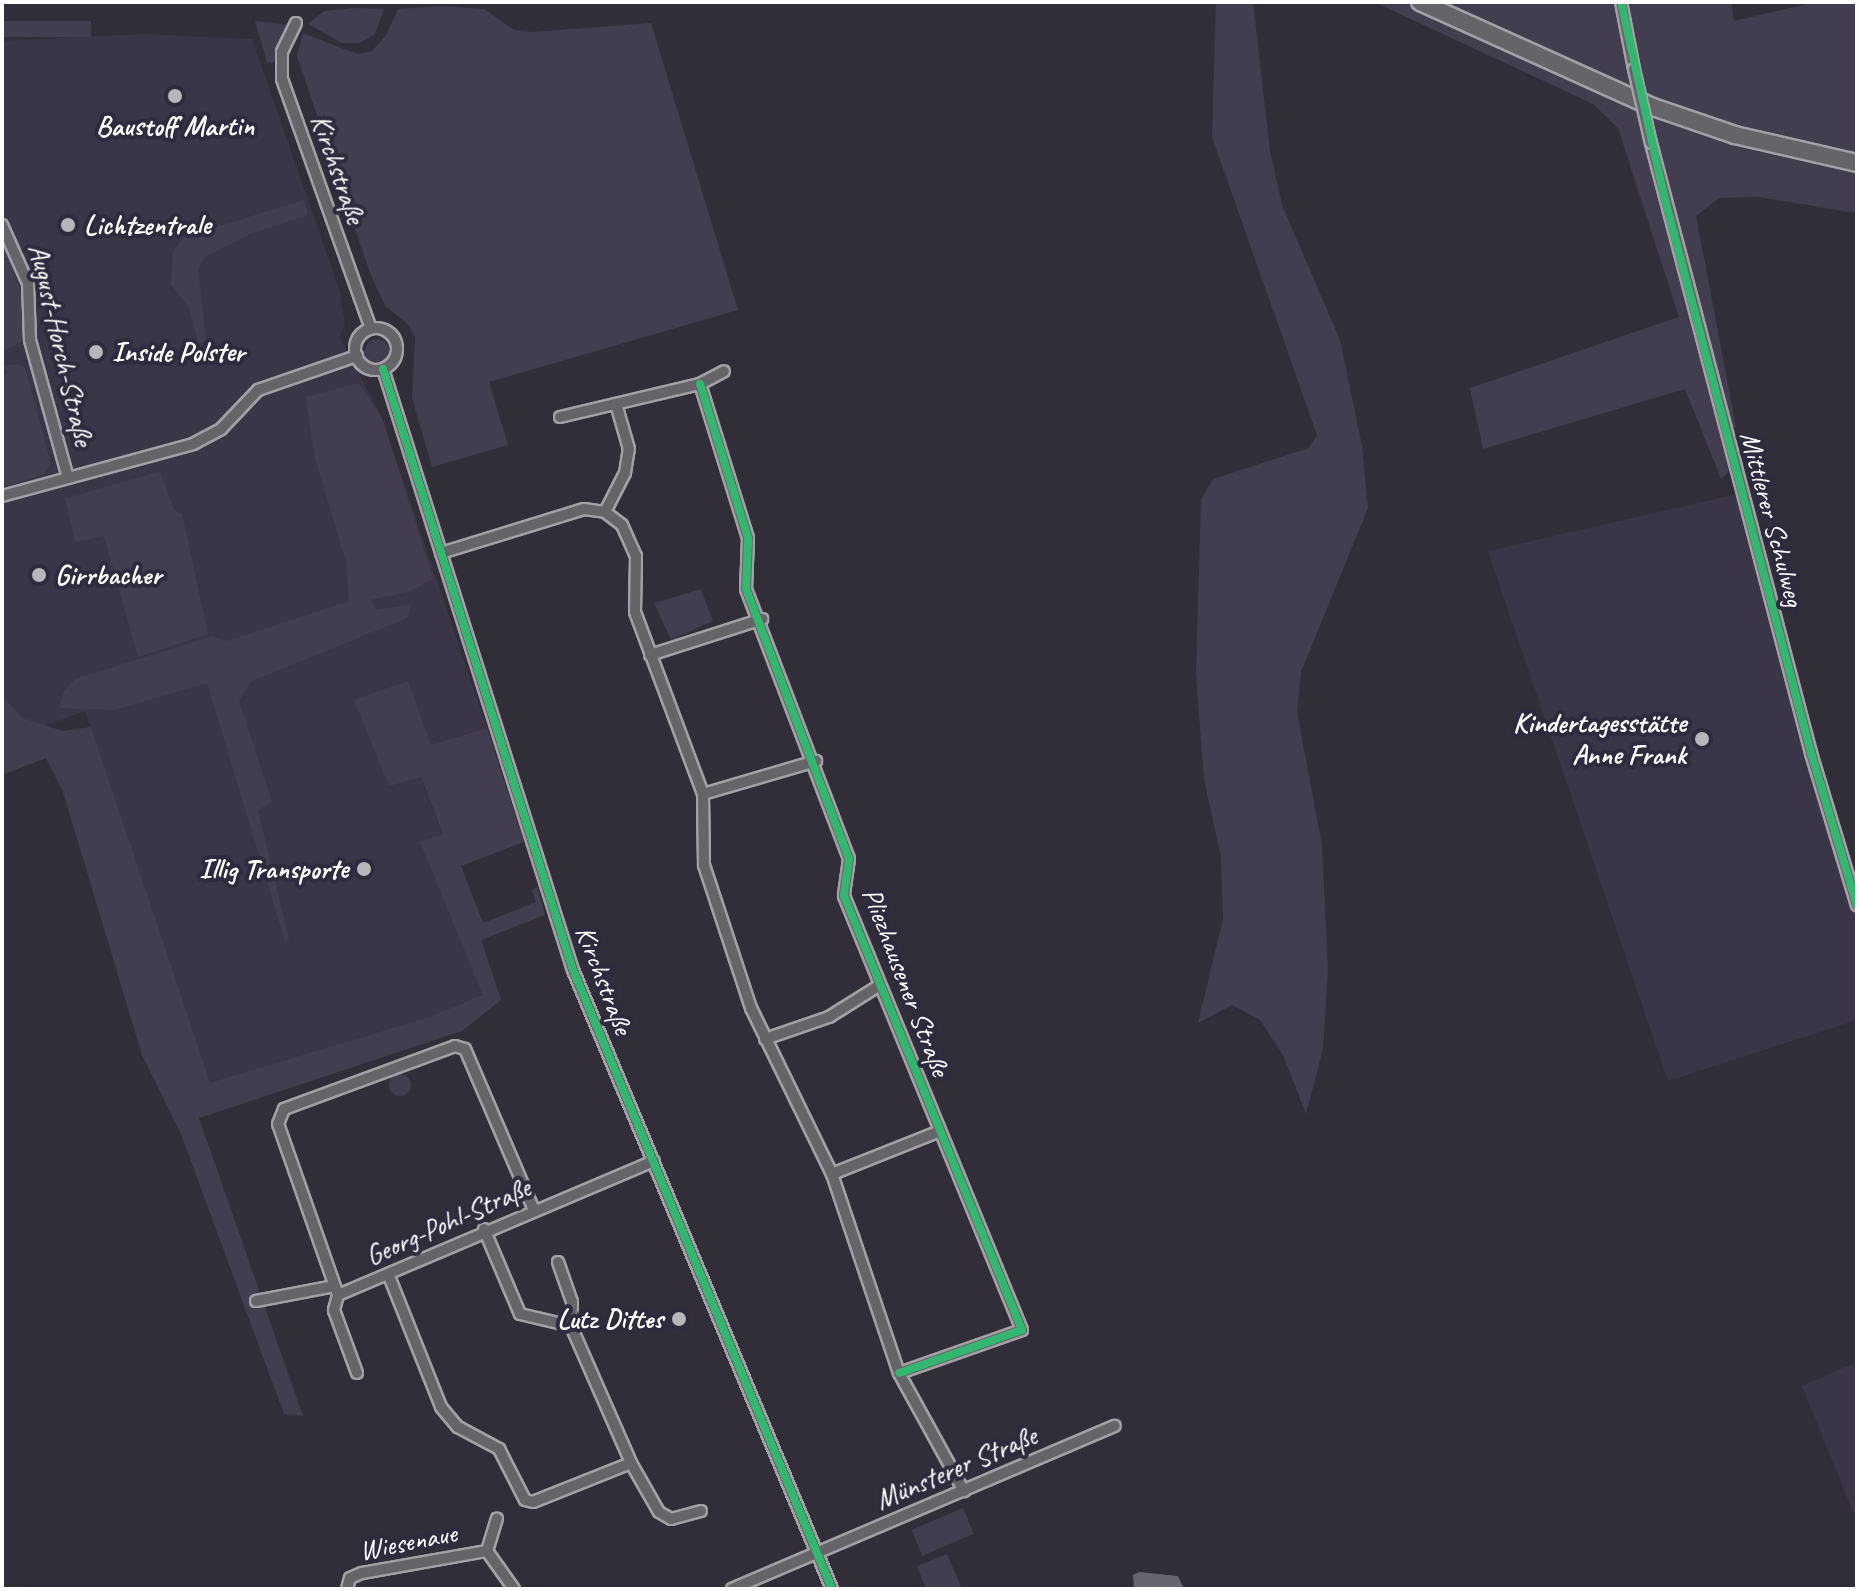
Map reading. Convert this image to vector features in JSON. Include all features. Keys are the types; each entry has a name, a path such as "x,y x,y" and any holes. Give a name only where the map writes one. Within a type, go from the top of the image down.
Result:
{"main road":[{"path":"1420,2 1653,107 1735,135 1857,163"}],"street":[{"name":"Mittlerer Schulweg","path":"1621,2 1651,143 1807,737 1857,905"},
{"name":"Kirchstraße","path":"296,23 282,52 282,79 371,329 388,332 396,343 394,361 383,369 573,970 832,1589"},
{"name":"August-Horch-Straße","path":"2,225 28,283 30,340 68,478"},
{"path":"371,329 358,340 357,356 365,367 383,369"},
{"name":"August-Horch-Straße","path":"2,496 208,437 258,390 357,356"},
{"path":"560,417 700,384 724,371"},
{"name":"Pliezhausener Straße","path":"700,384 748,538 746,589 762,619 849,859 844,896 1022,1330 899,1373"},
{"path":"605,512 625,473 629,449 616,404"},
{"path":"441,553 584,509 605,512 622,525 636,556 635,612 703,794 704,865 765,1039 832,1174 899,1373 964,1491"},
{"path":"650,655 762,619"},
{"path":"703,794 816,761"},
{"name":"Pliezhausener Straße","path":"765,1039 829,1017 880,985"},
{"path":"357,1373 334,1310 336,1291 278,1124 284,1109 455,1046 465,1049 534,1210"},
{"path":"832,1174 940,1131"},
{"name":"Georg-Pohl-Straße","path":"256,1301 336,1291 389,1276 484,1229 654,1161"},
{"path":"484,1229 520,1314 571,1326"},
{"path":"558,1262 572,1302 571,1326 631,1463 659,1512 671,1519 701,1511"},
{"path":"389,1276 441,1407 458,1427 499,1449 525,1500 533,1502 631,1463"},
{"name":"Münsterer Straße","path":"817,1554 1115,1426"},
{"path":"487,1551 497,1518"},
{"name":"Wiesenaue","path":"347,1589 350,1578 362,1573 487,1551 514,1589"},
{"path":"732,1589 817,1554"}],"shaded area":[{"path":"1216,2 1253,2 1270,151 1282,205 1340,340 1362,446 1368,508 1301,672 1297,712 1322,845 1328,969 1323,1049 1306,1114 1283,1055 1260,1020 1232,1005 1198,1023 1223,919 1221,857 1204,779 1196,674 1201,500 1213,479 1309,448 1317,435 1212,137"},
{"path":"1374,2 1731,2 1734,21 1816,2 1857,2 1857,213 1759,197 1719,198 1696,216 1736,427 1722,430 1732,469 1721,479 1685,389 1483,449 1470,388 1679,317 1618,128 1593,104"},
{"path":"443,6 484,9 514,30 533,32 651,23 738,310 489,382 508,445 432,467 412,398 415,337 407,323 385,306 370,273 297,56 303,33 357,54 372,51 386,35 398,9"},
{"path":"384,9 375,34 360,43 342,43 308,24 324,11"},
{"path":"2,21 91,21 91,37 2,37"},
{"path":"255,21 287,25 274,62 267,63"},
{"path":"142,34 252,39 340,292 345,324 340,337 382,418 487,728 431,745 420,776 479,928 469,931 496,1001 211,1087 85,711 2,741 2,41"},
{"path":"304,200 308,215 250,234 205,257 198,269 206,341 198,343 189,307 171,285 173,251 184,237"},
{"path":"2,237 22,296 23,341 2,352"},
{"path":"377,339 388,346 389,351 382,362 377,363 366,356 365,351 372,340"},
{"path":"18,364 25,368 51,463 44,474 2,487 2,375 7,373 4,366"},
{"path":"359,383 382,418 433,578 411,591 371,600 376,610 411,604 407,618 250,682 239,701 272,802 258,810 289,939 285,941 207,683 115,710 59,708 64,691 75,679 213,636 227,641 349,601 346,562 314,455 306,397"},
{"path":"160,471 174,510 182,514 208,634 138,657 104,536 75,542 65,499"},
{"path":"1742,493 1857,905 1857,1020 1668,1081 1488,551"},
{"path":"701,589 713,621 671,640 654,603"},
{"path":"408,681 431,745 487,728 524,842 461,866 483,923 536,902 532,890 537,887 545,915 481,940 501,1000 462,1031 199,1118 303,1416 284,1414 181,1134 142,1055 63,792 46,758 2,775 2,696 22,718 63,731 91,727 210,1083 427,1018 483,995 420,842 443,834 421,777 389,786 354,700"},
{"path":"400,1074 408,1077 411,1085 408,1093 400,1096 392,1093 389,1085 392,1077"},
{"path":"1857,1362 1857,1522 1802,1386"},
{"path":"963,1508 974,1534 922,1556 911,1530"},
{"path":"947,1554 962,1589 926,1589 917,1566"},
{"path":"1139,1572 1178,1576 1184,1589 1134,1589 1133,1575"}],"cycle path":[{"path":"1621,2 1663,192 1811,753 1857,905"},
{"path":"383,369 573,970 832,1589"},
{"path":"700,384 748,538 746,589 849,859 844,896 1022,1330 899,1373"}],"place":[{"name":"Baustoff Martin","path":"175,96"},
{"name":"Lichtzentrale","path":"68,225"},
{"name":"Inside Polster","path":"96,352"},
{"name":"Girrbacher","path":"39,575"},
{"name":"Kindertagesstätte Anne Frank","path":"1702,739"},
{"name":"Illig Transporte","path":"364,869"},
{"name":"Lutz Dittes","path":"679,1319"}]}
